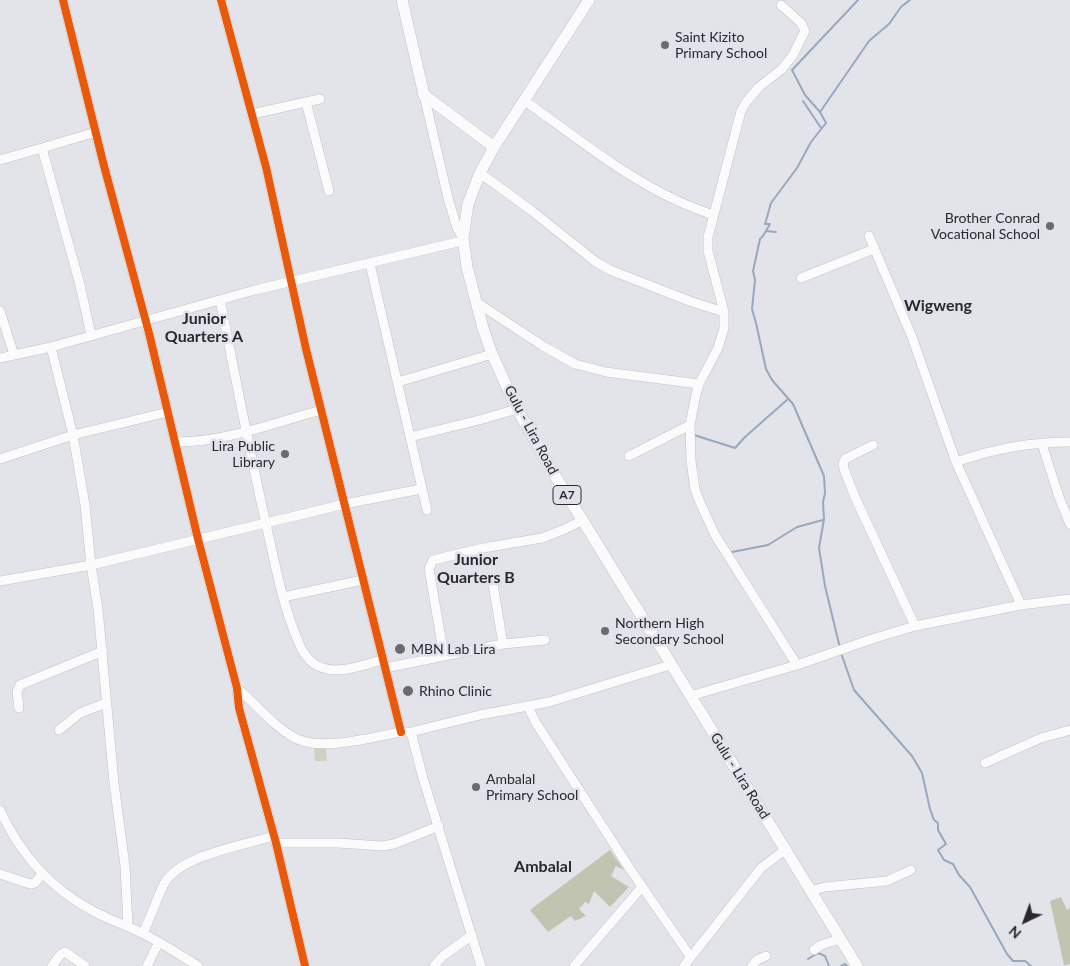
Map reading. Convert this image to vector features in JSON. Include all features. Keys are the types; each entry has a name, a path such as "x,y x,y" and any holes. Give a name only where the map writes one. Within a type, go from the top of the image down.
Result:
{"main road":[{"path":"402,0 424,95 494,146"},
{"name":"Gulu - Lira Road","path":"589,0 494,146 480,173 468,204 462,240 482,328 517,409 554,474 857,966"}],"street":[{"path":"63,0 176,442 198,539 237,688 239,708 275,839 305,966"},
{"path":"222,0 266,167 320,410 345,504 400,732"},
{"path":"781,5 801,23 805,31 782,69 759,87 741,111 713,215 708,238 708,251 724,312 724,328 722,337 699,384 690,425 691,468 698,500 730,559 797,665"},
{"path":"0,358 52,347 220,300 462,240 448,198 424,95"},
{"path":"252,114 320,99"},
{"path":"525,101 600,155 660,192 713,215"},
{"path":"306,102 329,191"},
{"path":"0,160 96,132"},
{"path":"42,148 80,285 91,335"},
{"path":"480,173 532,211 596,262 610,270 692,302 724,312"},
{"path":"868,236 912,336 956,462 1021,606"},
{"path":"801,278 874,249"},
{"path":"370,264 427,510"},
{"path":"220,300 246,431 283,597 298,642 312,662 322,668 333,671 444,656 503,644 545,640"},
{"path":"476,302 543,346 575,364 606,372 699,384"},
{"path":"0,311 14,355"},
{"path":"52,347 72,435 85,505 102,651 114,783 125,866 128,926"},
{"path":"398,382 492,354"},
{"path":"410,437 517,409"},
{"path":"176,442 208,440 320,410"},
{"path":"0,459 72,435 168,412"},
{"path":"629,456 690,425"},
{"path":"956,462 1020,445 1070,442"},
{"path":"1042,444 1070,524"},
{"path":"872,445 845,459 844,469 855,497 915,626"},
{"path":"0,581 91,565 345,504 421,489"},
{"path":"444,656 429,569 433,560 483,548 542,538 583,520"},
{"path":"283,597 363,580"},
{"path":"493,584 503,644"},
{"path":"690,696 797,665 915,626 1021,606 1070,599"},
{"path":"19,708 17,692 20,685 102,651"},
{"path":"237,688 283,730 305,743 315,745 411,732 480,715 528,707 574,695 670,665"},
{"path":"239,708 253,702"},
{"path":"59,730 80,712 106,703"},
{"path":"528,707 578,790 690,956"},
{"path":"985,763 1041,738 1070,730"},
{"path":"411,732 423,778 482,966"},
{"path":"0,810 18,845 42,874 63,892 93,911 143,933 198,966"},
{"path":"143,933 153,914 164,884 180,867 194,859 275,839 382,846 394,844 439,826"},
{"path":"684,966 761,868 786,849"},
{"path":"811,891 825,886 887,881 911,870"},
{"path":"0,874 30,884 34,883 42,874"},
{"path":"574,966 642,887"},
{"path":"434,966 443,956 472,934"},
{"path":"815,949 840,938"},
{"path":"147,966 159,942"},
{"path":"52,966 61,954 65,952 85,966"},
{"path":"752,966 757,960 766,956"}],"green space":[{"path":"314,748 326,748 327,761 315,761"},
{"path":"610,850 624,870 616,866 611,876 629,887 610,907 594,891 589,904 585,902 579,909 586,916 575,921 571,916 548,932 530,910"},
{"path":"1061,897 1067,910 1070,908 1070,964 1064,965 1050,901"}],"waterway":[{"path":"820,112 805,95 792,70 858,0"},
{"path":"840,648 825,586 819,548 824,519 824,476 793,404 772,380 766,369 752,309 755,280 753,271 760,239 770,224 765,224 771,203 797,168 811,142 826,123 820,112 869,41 889,24 901,7 910,0"},
{"path":"803,101 821,128"},
{"path":"766,231 776,232"},
{"path":"694,435 735,448 788,399"},
{"path":"732,552 768,545 797,527 823,520"},
{"path":"841,653 854,690 912,756 922,773 930,809 946,844 938,850 944,860 953,864 959,875 970,887 1007,954 1013,961 1025,961 1031,966"},
{"path":"808,959 818,953 825,956 829,966"},
{"path":"841,966 845,964 847,966"}],"cycle path":[{"path":"63,0 104,166 149,333 198,539 237,688 239,708 276,843 305,966"},
{"path":"221,0 266,167 306,349 401,732"}],"place":[{"name":"Saint Kizito Primary School","path":"665,45"},
{"name":"Brother Conrad Vocational School","path":"1050,226"},
{"name":"Lira Public Library","path":"285,454"},
{"name":"Northern High Secondary School","path":"605,631"},
{"name":"MBN Lab Lira","path":"400,649"},
{"name":"Rhino Clinic","path":"408,691"},
{"name":"Ambalal Primary School","path":"476,787"}],"district":[{"name":"Wigweng","path":"938,306"},
{"name":"Junior Quarters A","path":"204,328"},
{"name":"Junior Quarters B","path":"476,569"},
{"name":"Ambalal","path":"543,867"}]}
